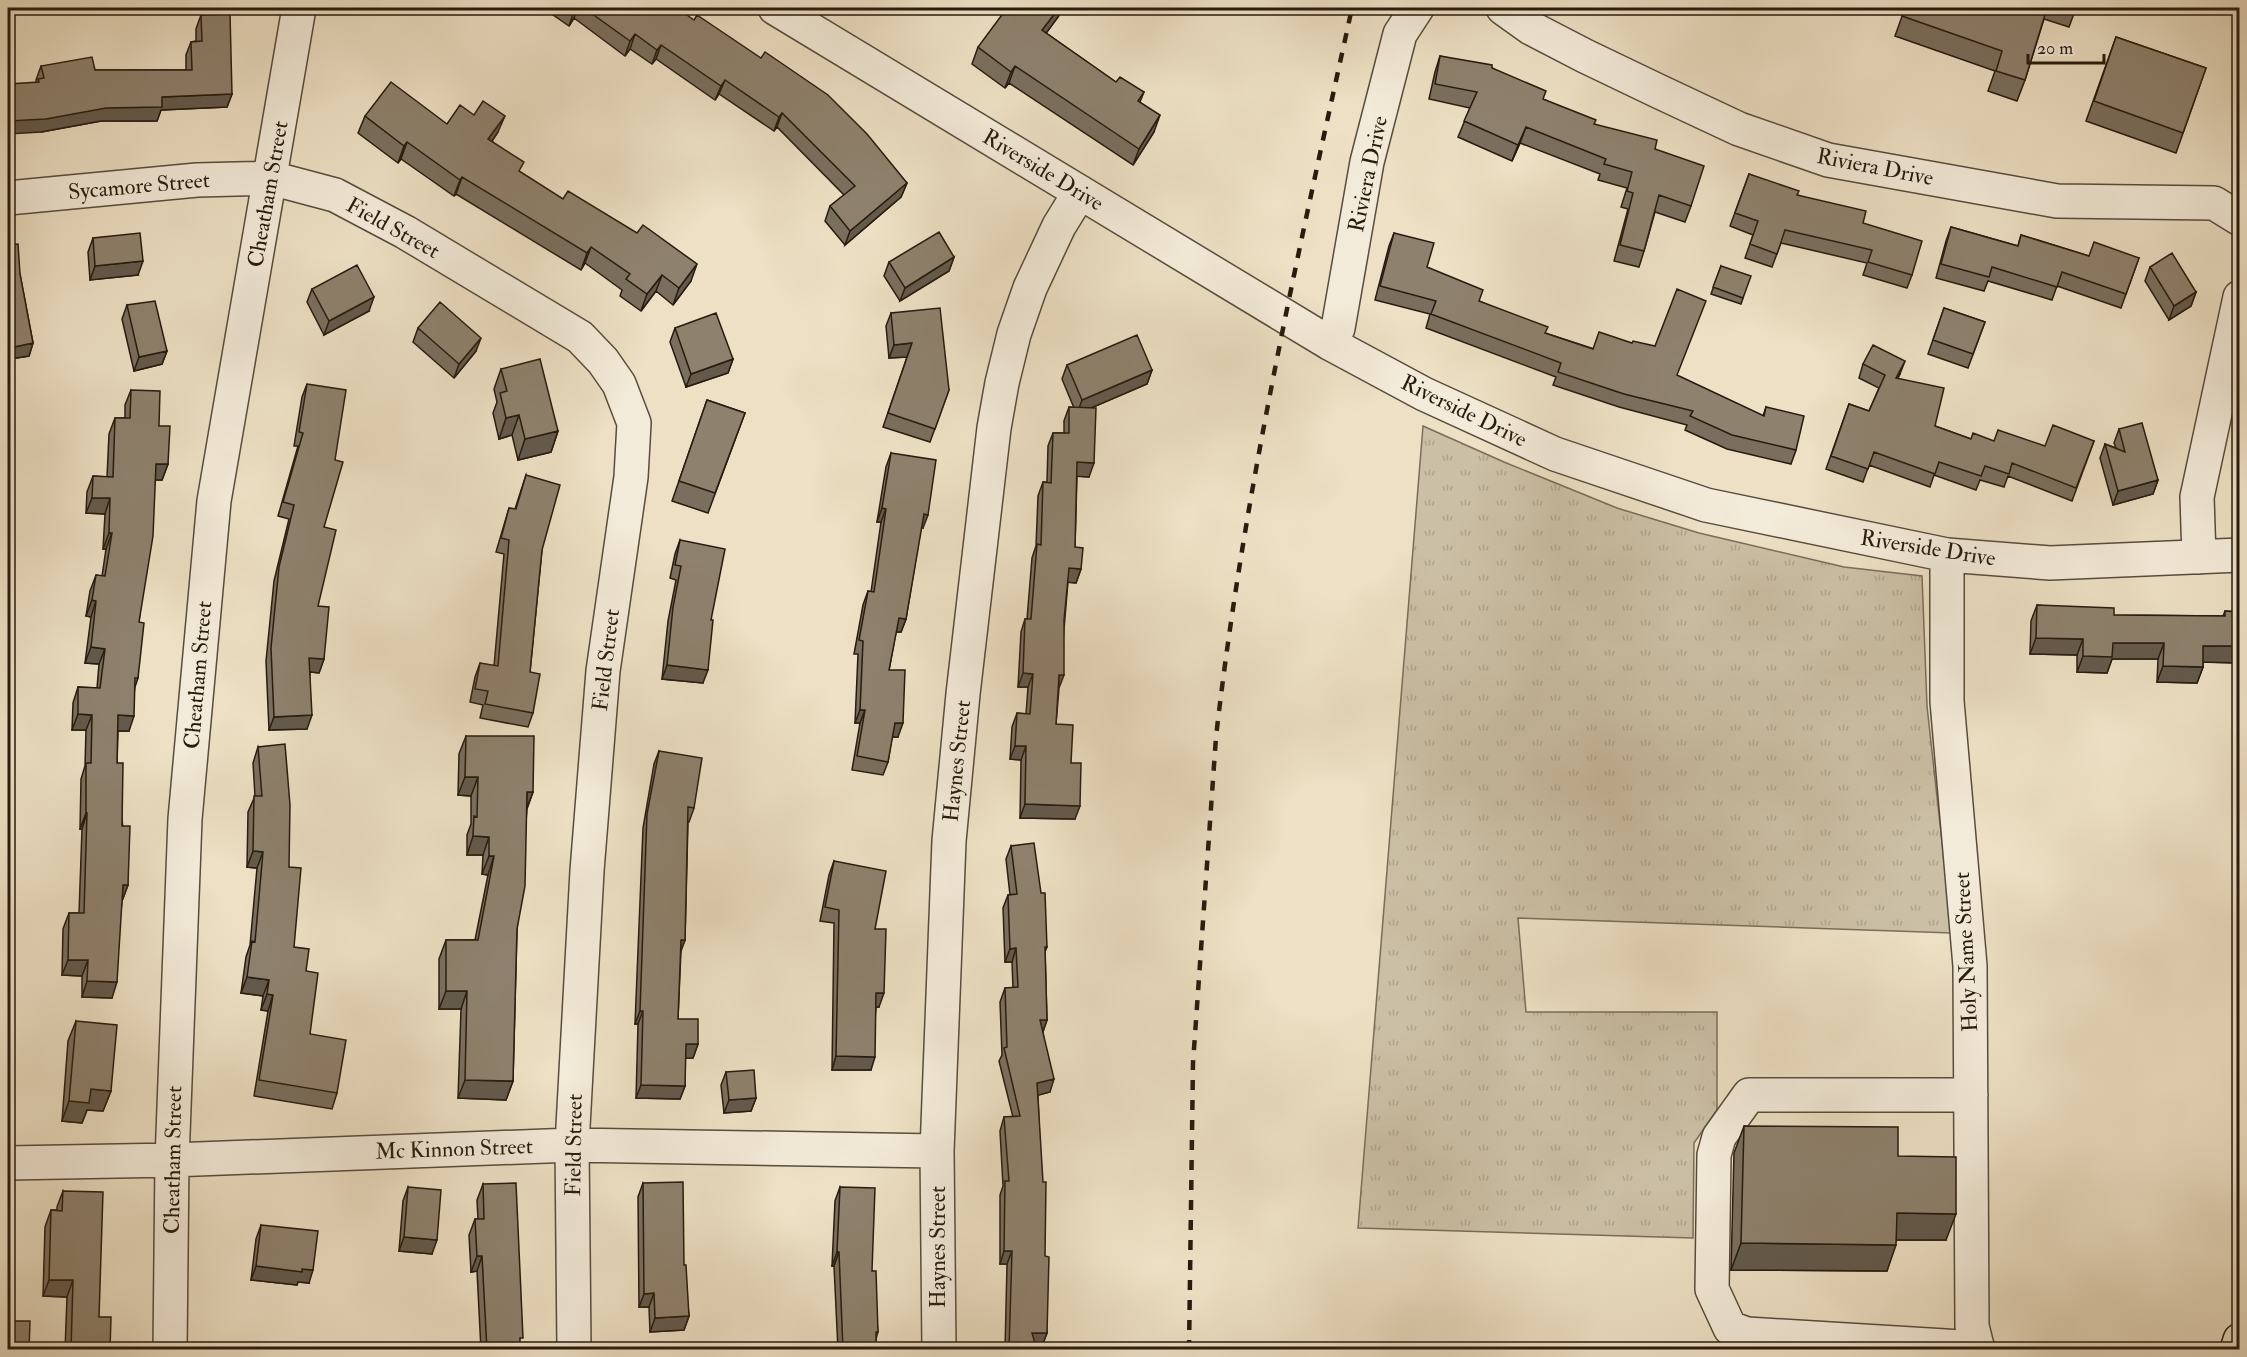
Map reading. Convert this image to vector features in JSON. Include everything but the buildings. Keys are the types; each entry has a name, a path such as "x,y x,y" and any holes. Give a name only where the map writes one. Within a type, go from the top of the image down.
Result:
{"main road":[{"path":"2237,1350 2240,1340"}],"street":[{"name":"Cheatham Street","path":"170,1350 172,1160 185,819 214,501 299,8"},
{"name":"Riviera Drive","path":"1331,344 1338,328 1370,150 1400,34 1417,8"},
{"name":"Riviera Drive","path":"1503,8 1531,28 1668,96 1739,129 1828,160 2057,201 2214,203 2240,219"},
{"name":"Riverside Drive","path":"790,11 1080,192 1331,344 1424,394 1566,458 1706,505 1947,555 2050,563 2240,555"},
{"name":"Sycamore Street","path":"8,198 197,180 271,178"},
{"name":"Field Street","path":"271,178 335,195 405,232 580,337 603,361 619,384 634,423 631,477 602,683 587,871 572,1144 574,1350"},
{"name":"Haynes Street","path":"939,1350 937,1151 949,841 963,694 994,428 1014,334 1030,288 1059,226 1080,192"},
{"path":"2199,557 2197,497 2240,297"},
{"name":"Holy Name Street","path":"1947,555 1947,700 1970,966 1972,1326 1978,1349"},
{"path":"1971,1095 1749,1095 1719,1137 1714,1155 1712,1289 1730,1339 1748,1334 1978,1349"},
{"name":"Mc Kinnon Street","path":"8,1163 172,1160 572,1144 937,1151"}],"green space":[{"path":"1423,426 1617,508 1699,533 1844,567 1922,576 1927,706 1952,933 1518,918 1526,1012 1717,1012 1717,1110 1694,1143 1693,1238 1358,1228"}],"railway":[{"path":"1189,1350 1193,1063 1216,737 1257,462 1293,280 1352,8"}]}
